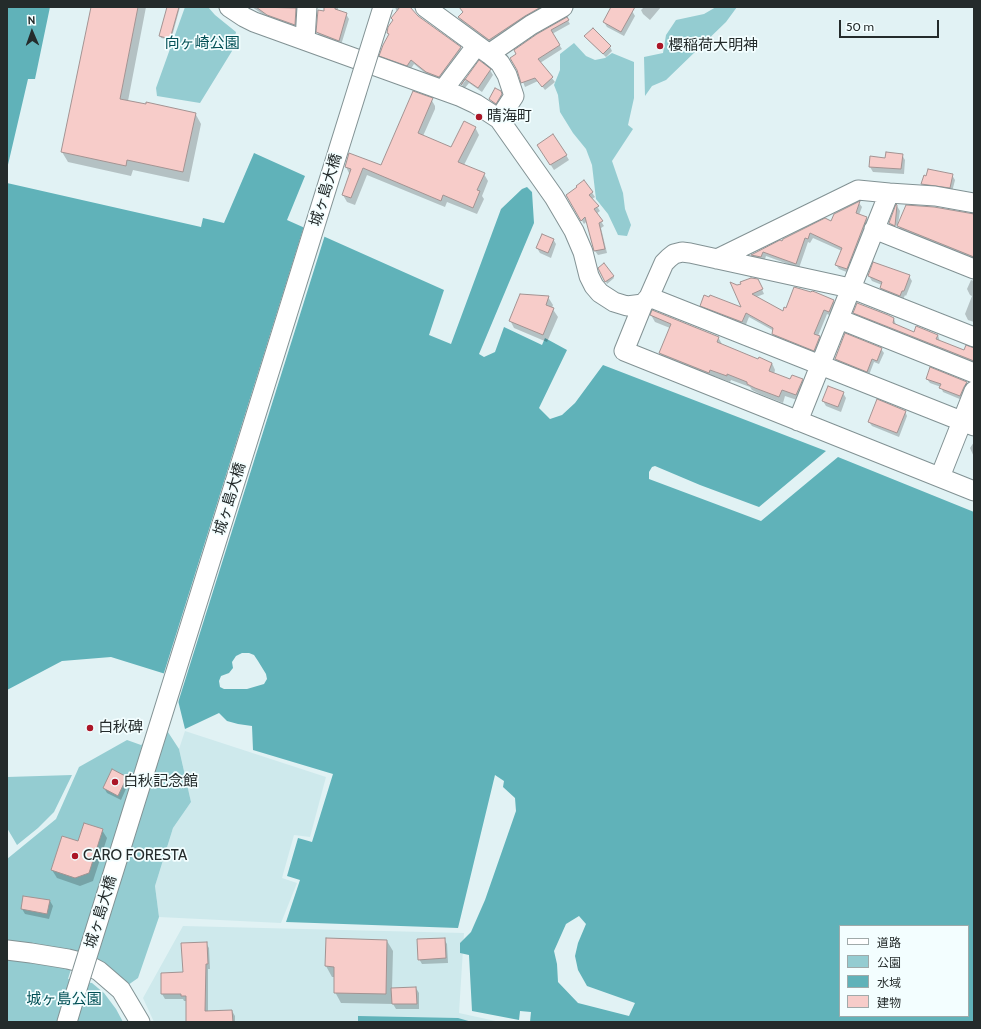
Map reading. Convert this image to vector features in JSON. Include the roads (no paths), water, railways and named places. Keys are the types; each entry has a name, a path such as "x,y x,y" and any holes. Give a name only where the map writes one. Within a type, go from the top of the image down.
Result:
{"street":[{"path":"229,7 254,22 443,90 476,104 499,119 554,197 574,230 583,252 589,276 594,286 600,293 614,302 627,306 646,301 820,364 968,424"},
{"path":"305,40 307,7"},
{"name":"城ヶ島大橋","path":"67,1022 384,7"},
{"path":"424,7 500,63 507,75 514,96 499,119"},
{"path":"443,90 483,49 563,7"},
{"path":"717,258 858,190 935,196 974,203"},
{"path":"798,421 889,192"},
{"path":"874,229 974,269"},
{"path":"974,337 850,288 717,258 682,252 674,254 664,263 624,351 974,491"},
{"path":"839,319 974,374"},
{"path":"940,477 968,424 974,391"},
{"path":"7,950 68,959 84,963 99,971 121,990 140,1022"}],"water":[{"path":"7,7 50,7 35,79 28,79 7,169"},
{"path":"254,153 305,176 287,220 444,290 429,335 451,344 501,209 522,189 527,187 532,192 534,223 479,354 484,357 495,352 504,327 542,345 545,338 567,350 539,408 550,419 562,415 575,403 603,365 826,451 759,507 655,466 652,467 649,472 649,479 761,521 838,457 974,512 974,1022 530,1022 531,1012 520,1011 519,1020 472,1011 469,955 460,953 460,943 471,932 485,900 516,811 515,798 503,787 504,781 495,775 458,928 286,922 300,880 287,876 298,838 312,842 333,774 253,750 252,726 227,721 219,713 185,729 172,676 111,657 62,661 7,690 7,183 201,227 203,218 224,223","holes":["242,653 254,655 266,674 267,679 264,684 247,689 224,689 220,687 219,681 221,676 229,673 233,668 232,662 236,656"]},
{"path":"358,1016 458,1018 472,1022 358,1022"}],"place":[{"name":"櫻稲荷大明神","path":"660,46"},
{"name":"晴海町","path":"479,117"},
{"name":"白秋碑","path":"90,728"},
{"name":"白秋記念館","path":"115,782"},
{"name":"CARO FORESTA","path":"75,856"}],"park label":[{"name":"向ヶ崎公園","path":"202,44"},
{"name":"城ヶ島公園","path":"64,1000"}]}
